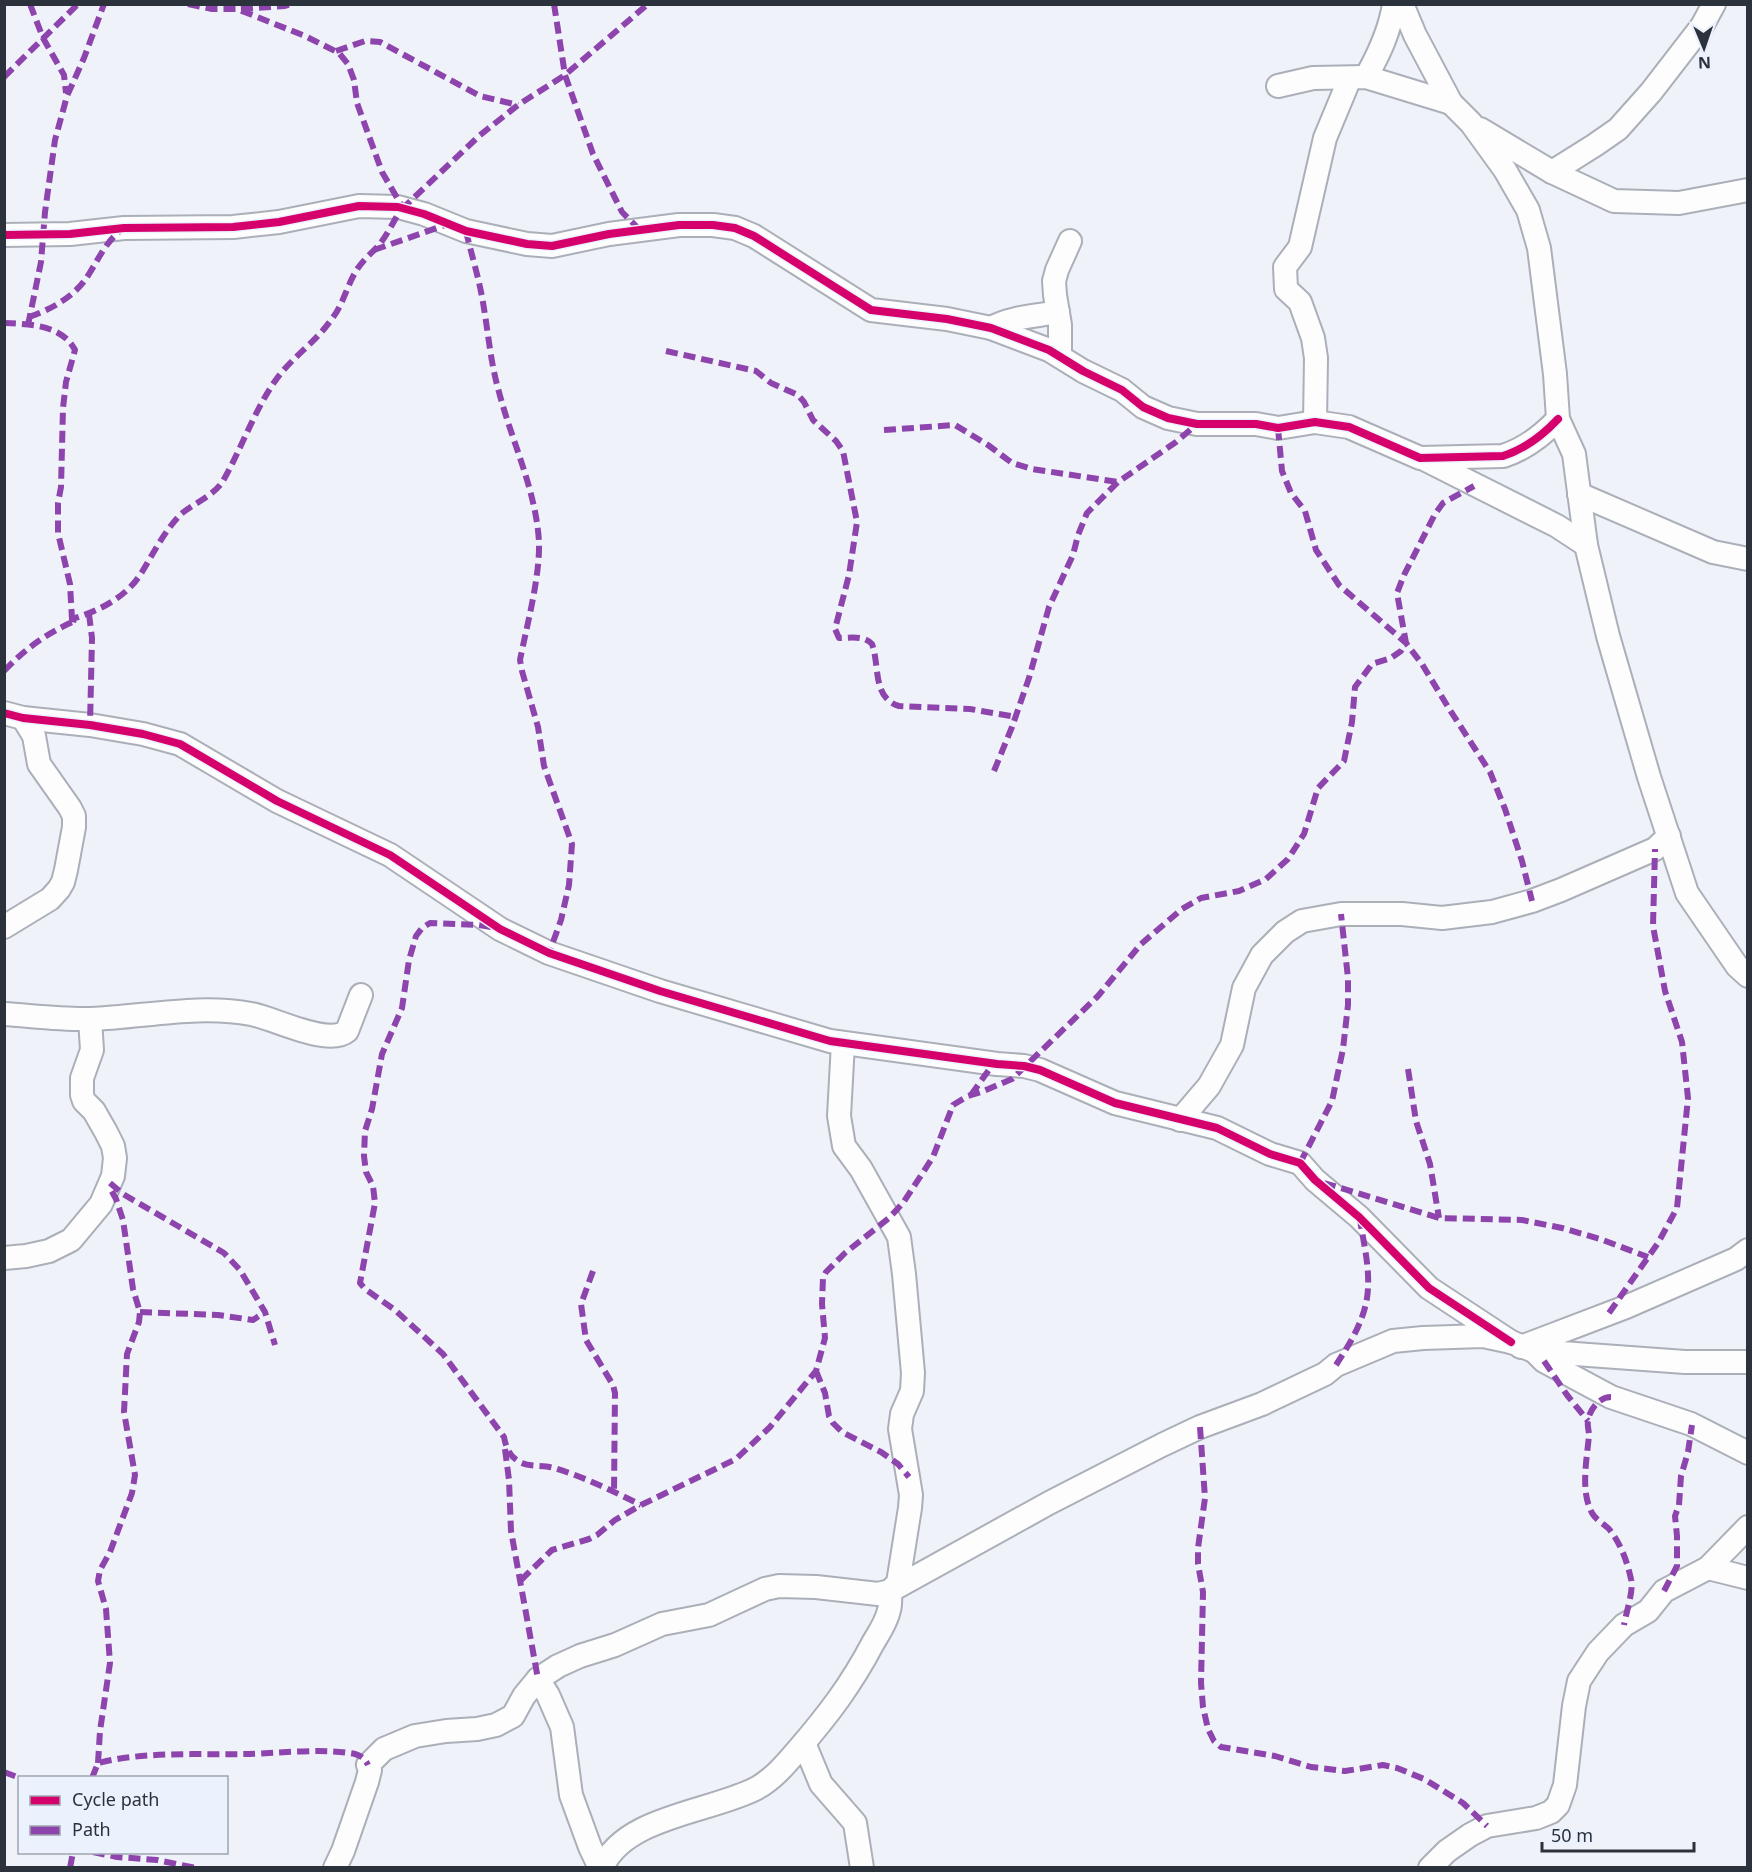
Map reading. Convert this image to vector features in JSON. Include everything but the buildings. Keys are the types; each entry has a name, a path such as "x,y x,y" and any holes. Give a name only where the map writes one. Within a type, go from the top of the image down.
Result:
{"street":[{"path":"1315,422 1316,358 1313,339 1300,302 1286,290 1285,270 1300,247 1325,138 1358,77 1378,55 1391,24 1394,4"},
{"path":"1402,4 1415,35 1451,103 1471,123 1505,170 1528,210 1539,248 1555,374 1558,419 1574,454 1586,545 1608,636 1649,777 1688,893 1737,966 1748,976"},
{"path":"1552,172 1618,129 1651,92 1702,26 1714,4"},
{"path":"1278,86 1313,78 1358,77 1451,103"},
{"path":"1471,123 1552,172 1614,201 1679,203 1748,190"},
{"path":"4,235 70,234 124,228 233,227 279,222 359,206 398,207 424,214 466,231 527,244 552,246 609,234 679,225 713,225 735,228 754,236 871,310 947,319 992,328 1049,350 1083,371 1122,390 1143,407 1168,418 1197,424 1256,424 1278,428 1315,422 1349,428 1420,458 1557,526 1586,545"},
{"path":"1060,356 1060,325 1054,281 1070,241"},
{"path":"992,328 1014,320 1058,312"},
{"path":"1420,458 1503,456 1515,452 1543,435 1558,419"},
{"path":"1579,494 1713,552 1748,560"},
{"path":"4,927 50,899 59,890 66,870 74,827 74,816 70,808 39,764 34,736 14,715"},
{"path":"14,715 115,729 180,744 276,801 390,855 500,929 549,952 660,991 830,1041 1040,1070 1115,1103 1217,1128 1270,1154 1300,1163 1315,1180 1359,1217 1429,1288 1544,1361 1611,1397 1691,1424 1748,1453"},
{"path":"1180,1120 1209,1086 1232,1045 1244,988 1262,956 1286,932 1302,921 1341,914 1402,914 1442,918 1492,912 1532,901 1582,881 1655,849 1669,836"},
{"path":"4,1014 90,1019 233,1011 254,1014 309,1032 330,1036 343,1035 348,1031 361,995"},
{"path":"4,1258 49,1251 71,1240 101,1204 113,1176 115,1158 113,1146 94,1111 84,1101 82,1095 82,1078 92,1050 90,1019"},
{"path":"601,1868 613,1850 643,1829 678,1815 725,1802 764,1783 783,1766 834,1707 868,1652 890,1609 890,1591 898,1583 899,1565 910,1508 909,1477 900,1429 902,1414 908,1405 912,1391 913,1373 904,1274 899,1237 861,1169 844,1146 839,1116 843,1042"},
{"path":"1522,1347 1626,1307 1736,1258 1748,1250"},
{"path":"334,1868 343,1851 367,1782 370,1770 368,1765 390,1746 415,1736 496,1725 513,1716 527,1692 538,1679 558,1666 615,1645 662,1624 709,1615 765,1589 797,1586 878,1594 890,1591 1049,1503 1162,1445 1200,1427 1262,1404 1325,1374 1336,1365 1393,1341 1483,1336 1522,1347 1685,1362 1748,1362"},
{"path":"1430,1868 1447,1851 1487,1826 1536,1818 1551,1812 1558,1805 1565,1785 1574,1706 1580,1681 1598,1653 1624,1625 1648,1611 1664,1591 1708,1568 1748,1527"},
{"path":"1708,1568 1748,1578"},
{"path":"538,1679 562,1726 571,1795 590,1847 601,1868"},
{"path":"804,1743 821,1784 855,1823 862,1868"}],"marked path":[{"path":"30,4 43,38 64,75 66,93"},
{"path":"4,77 78,4"},
{"path":"28,325 41,262 55,140 67,96 104,4"},
{"path":"188,4 212,9 237,9 305,36 339,53 348,64 354,80 357,103 382,172 403,208"},
{"path":"241,9 291,4"},
{"path":"554,4 565,75 593,154 622,212 640,230"},
{"path":"401,208 479,136 518,105 565,75 648,4"},
{"path":"336,51 365,41 380,42 480,96 518,105"},
{"path":"4,671 29,648 56,630 77,620 72,619 112,602 129,589 164,535 180,515 219,486 272,385 331,320 358,268 380,244 401,209"},
{"path":"374,250 448,224"},
{"path":"29,317 55,306 77,289 84,282 107,245 121,230"},
{"path":"466,231 480,289 496,380 528,485 537,523 539,556 520,660 538,727 544,766 572,844 569,885 561,920 549,953"},
{"path":"4,323 34,325 54,331 62,335 75,350 66,382 63,408 61,487 58,503 58,533 70,584 72,619"},
{"path":"666,351 756,371 771,383 798,395 813,420 836,441 843,451 857,522 849,575 835,629 839,638 861,638 872,644 878,680 890,702 899,706 970,709 1016,717"},
{"path":"994,771 1029,678 1049,607 1073,555 1087,513 1118,482 1176,442 1197,424"},
{"path":"884,430 955,425 1012,463 1032,469 1118,482"},
{"path":"1278,428 1282,471 1291,493 1305,511 1316,550 1339,585 1406,643 1422,664 1490,772 1522,861 1532,901"},
{"path":"521,1580 552,1550 589,1539 641,1505 736,1459 770,1427 816,1371 825,1338 822,1304 823,1278 826,1272 845,1253 889,1218 903,1203 933,1157 953,1105 968,1096 1012,1079 1098,996 1141,944 1182,909 1201,898 1239,891 1266,879 1288,859 1304,834 1318,788 1344,761 1352,722 1355,687 1372,664 1391,658 1401,651 1406,643 1397,593 1404,575 1443,503 1474,486"},
{"path":"89,614 92,638 90,725"},
{"path":"1609,1313 1658,1243 1677,1208 1688,1098 1682,1042 1665,991 1653,926 1655,849"},
{"path":"1300,1163 1332,1101 1343,1049 1348,1005 1348,978 1341,914"},
{"path":"491,927 430,923 416,936 409,960 402,1008 382,1054 372,1109 365,1131 366,1172 373,1186 375,1203 360,1283 395,1310 443,1354 504,1437 507,1449 514,1458 526,1464 550,1467 576,1476 641,1505"},
{"path":"971,1095 991,1067 997,1064"},
{"path":"1408,1069 1416,1121 1430,1164 1439,1218"},
{"path":"110,1183 123,1194 224,1253 240,1270 265,1312 275,1345"},
{"path":"1324,1183 1439,1218 1522,1220 1562,1228 1648,1257"},
{"path":"98,1763 100,1731 110,1663 106,1609 98,1581 100,1570 110,1552 132,1493 135,1475 124,1412 127,1354 139,1322 140,1312 133,1289 123,1220 109,1186"},
{"path":"1336,1365 1359,1325 1367,1298 1368,1268 1360,1220"},
{"path":"593,1271 581,1304 586,1340 613,1385 615,1393 614,1492"},
{"path":"140,1312 218,1315 253,1320 265,1312"},
{"path":"1544,1361 1588,1421"},
{"path":"816,1371 833,1423 842,1432 881,1452 898,1464 909,1477"},
{"path":"1611,1397 1602,1399 1589,1417 1585,1485 1592,1513 1609,1529 1617,1541 1629,1572 1632,1584 1624,1625"},
{"path":"1664,1591 1677,1566 1675,1516 1679,1505 1681,1476 1692,1425"},
{"path":"1200,1427 1205,1498 1198,1548 1198,1564 1203,1592 1201,1683 1203,1707 1208,1729 1214,1741 1221,1747 1275,1756 1311,1767 1345,1771 1383,1765 1397,1768 1424,1779 1463,1803 1487,1826"},
{"path":"505,1449 511,1531 538,1679"},
{"path":"93,1776 98,1763 154,1755 330,1751 357,1755 363,1758 368,1765"},
{"path":"4,1772 18,1777"},
{"path":"70,1868 73,1854"},
{"path":"103,1854 157,1860 196,1868"}],"cycle path":[{"path":"4,235 70,234 124,228 233,227 279,222 359,206 398,207 424,214 466,231 527,244 552,246 609,234 679,225 713,225 735,228 754,236 871,310 947,319 991,328 1049,350 1083,371 1122,390 1143,407 1168,418 1197,424 1256,424 1278,428 1315,422 1349,427 1420,458 1503,456 1533,441 1558,419"},
{"path":"4,713 23,718 90,725 143,734 180,744 277,801 390,855 500,929 549,953 660,991 830,1041 1024,1066 1040,1070 1115,1103 1217,1128 1270,1154 1300,1163 1315,1180 1359,1217 1429,1288 1511,1342"}]}
